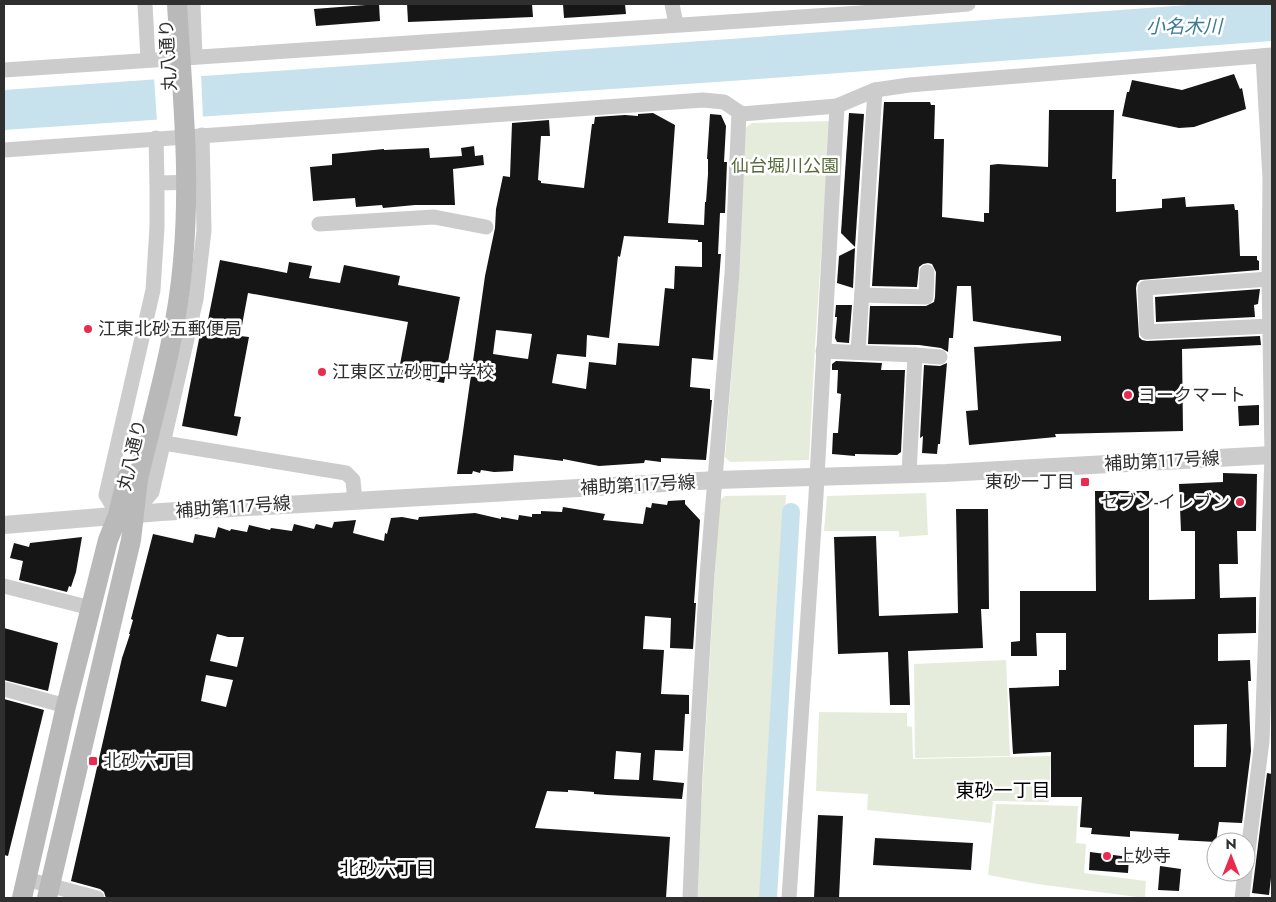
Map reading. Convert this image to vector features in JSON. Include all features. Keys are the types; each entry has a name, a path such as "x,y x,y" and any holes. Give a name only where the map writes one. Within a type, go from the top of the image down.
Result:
{"main road":[{"name":"丸八通り","path":"24,889 66,706 108,540 125,515 172,262 175,221 174,155 165,4"},
{"name":"丸八通り","path":"132,478 172,334 183,263 186,213 186,158 177,4"},
{"name":"丸八通り","path":"49,892 131,540 125,515"}],"street":[{"path":"145,4 148,60"},
{"path":"193,4 195,57"},
{"path":"672,4 676,24"},
{"path":"4,70 860,13 968,4"},
{"path":"4,150 703,100 724,102 742,114 837,106 875,90 909,85 1268,56 1272,455 1267,742 1252,832"},
{"path":"858,352 875,90"},
{"path":"789,898 837,106"},
{"path":"690,898 701,670 713,493 716,480 732,274 739,112"},
{"path":"156,138 158,227 153,290 106,495 125,515 152,492 196,298 204,231 202,135"},
{"path":"157,183 203,182"},
{"path":"319,224 434,217 486,227"},
{"path":"862,295 926,297 927,272"},
{"path":"1270,285 1145,288 1147,332 1270,326"},
{"path":"823,351 940,357"},
{"path":"909,474 915,355"},
{"path":"164,443 346,473 354,480 354,501"},
{"name":"補助第117号線","path":"4,525 125,515 716,480 946,473 1272,455"},
{"path":"4,586 91,608"},
{"path":"4,689 66,706"},
{"path":"1242,898 1244,882"},
{"path":"24,889 97,898"}],"green space":[{"name":"仙台堀川公園","path":"830,121 809,460 730,462 725,457 740,265 745,128 752,123"},
{"path":"926,493 928,535 899,537 899,531 824,531 827,496"},
{"path":"786,495 761,898 696,898 719,501 725,496"},
{"path":"1006,660 1010,756 915,758 914,664"},
{"path":"819,712 907,713 907,726 912,727 913,759 1051,756 1049,802 993,801 991,823 867,810 868,794 816,791"},
{"path":"996,804 1078,806 1076,843 1086,844 1084,873 1146,881 1145,898 1037,884 988,875"}],"water":[{"name":"小名木川","path":"1201,4 1272,4 1272,41 731,81 4,130 4,90"}],"pier":[{"path":"201,73 203,119 157,122 154,77"}],"building":[{"path":"379,4 380,21 316,26 314,9"},
{"path":"407,4 532,4 533,17 408,22"},
{"path":"563,4 625,4 626,14 564,18"},
{"path":"1234,74 1240,89 1242,88 1246,109 1194,127 1179,128 1122,116 1127,92 1129,92 1132,80 1182,90"},
{"path":"884,102 930,102 931,105 935,105 934,139 944,139 942,217 984,222 984,213 989,213 990,165 1048,167 1049,110 1114,110 1112,179 1116,179 1116,212 1162,208 1162,199 1185,197 1186,207 1234,204 1235,210 1238,210 1240,256 1257,256 1259,261 1259,270 1140,280 1136,288 1139,337 1147,341 1260,336 1261,345 1182,349 1183,431 1055,434 1056,437 969,445 966,411 978,410 974,347 1061,341 1061,336 973,321 971,286 957,286 953,338 949,338 948,352 941,348 919,345 868,344 870,306 926,306 934,302 935,297 936,272 932,264 928,263 919,267 917,287 872,286"},
{"path":"653,113 675,125 668,223 704,225 710,114 721,115 726,126 724,162 727,162 725,213 720,213 718,254 721,254 713,360 692,358 690,387 710,389 710,400 712,400 706,460 661,458 661,462 645,460 644,463 599,466 563,459 563,461 514,455 513,471 494,472 481,470 480,473 473,471 472,474 457,474 485,276 495,228 496,209 503,176 510,177 512,123 549,120 550,136 541,136 538,180 541,183 584,188 592,124 594,124 595,117 638,116 638,114","holes":["624,236 698,240 698,242 702,242 702,267 675,266 674,289 665,288 659,346 618,343 616,365 589,362 586,389 552,383 557,354 586,357 587,335 609,338 618,256 620,257","496,330 532,334 528,359 493,354"]},
{"path":"849,113 864,114 855,247 841,233"},
{"path":"474,146 475,156 483,155 484,165 453,169 455,205 415,205 383,208 382,205 356,207 355,198 313,201 310,167 332,165 332,154 384,149 429,148 430,158 462,156 461,148"},
{"path":"855,248 853,288 837,283 839,256"},
{"path":"220,260 287,273 289,262 312,266 309,278 340,283 344,265 400,276 398,285 460,297 444,383 398,375 408,322 248,293 240,336 249,337 234,416 241,417 237,436 182,426 201,329 206,330"},
{"path":"1260,289 1258,304 1254,305 1255,317 1156,322 1155,297"},
{"path":"836,305 852,305 849,343 837,342 835,338"},
{"path":"836,361 882,363 881,370 905,370 901,452 897,455 855,454 855,456 832,454 833,433 838,433 841,394 837,393 838,370 832,370 832,364"},
{"path":"947,363 940,444 938,444 937,454 922,453 923,436 920,438 924,365 940,366"},
{"path":"1259,405 1259,425 1239,426 1238,406"},
{"path":"1223,473 1257,474 1256,531 1237,531 1238,564 1219,564 1220,598 1256,597 1256,633 1218,634 1218,661 1250,660 1251,681 1248,681 1251,751 1242,823 1219,822 1218,832 1206,832 1206,841 1178,840 1179,834 1130,831 1130,837 1091,834 1092,828 1080,827 1082,797 1051,797 1051,752 1013,754 1009,688 1059,686 1059,670 1066,670 1066,633 1036,633 1037,656 1011,656 1011,642 1020,641 1020,591 1096,591 1095,491 1149,491 1149,600 1195,599 1195,531 1181,531 1179,484 1223,482","holes":["1227,724 1226,767 1194,767 1194,725"]},
{"path":"685,500 685,504 700,520 693,649 670,648 671,618 645,616 643,649 664,650 661,694 689,695 689,714 685,714 683,751 655,750 653,780 684,783 682,799 594,794 594,792 568,790 568,792 547,791 535,828 670,837 666,898 106,898 104,892 100,889 71,881 122,658 130,634 133,620 131,619 153,534 193,543 195,534 215,538 218,527 230,531 231,529 247,532 249,525 270,530 271,528 292,531 294,524 314,529 316,524 332,528 334,522 356,520 353,533 384,541 391,518 402,517 418,520 419,517 475,513 501,519 501,517 518,520 519,515 532,517 532,514 541,514 541,511 562,512 563,507 605,514 603,520 643,524 646,507 651,508 652,503 667,505 668,501","holes":["217,634 228,637 244,637 237,667 210,661","206,675 233,680 226,707 201,701","616,751 641,753 639,780 614,779"]},
{"path":"956,509 988,509 989,609 981,609 983,648 908,651 910,705 890,705 888,652 838,654 834,537 876,536 879,616 958,613"},
{"path":"82,537 76,572 71,587 69,586 67,592 19,580 23,561 10,558 14,543 29,547 30,543"},
{"path":"4,628 58,643 48,691 4,680"},
{"path":"4,699 44,710 8,856 4,855"},
{"path":"1267,773 1272,774 1272,869 1269,895 1252,893 1253,882 1256,882 1256,861"},
{"path":"818,815 843,816 839,898 814,898"},
{"path":"875,838 973,843 971,870 873,865"},
{"path":"1090,852 1129,857 1128,873 1089,870"},
{"path":"1160,866 1181,869 1179,891 1158,890"}],"waterway":[{"path":"768,898 791,512"}],"place":[{"name":"江東北砂五郵便局","path":"88,329"},
{"name":"江東区立砂町中学校","path":"322,372"},
{"name":"ヨークマート","path":"1128,395"},
{"name":"東砂一丁目","path":"1085,482"},
{"name":"セブン-イレブン","path":"1240,502"},
{"name":"北砂六丁目","path":"93,761"},
{"name":"上妙寺","path":"1107,856"}],"district":[{"name":"東砂一丁目","path":"1003,790"},
{"name":"北砂六丁目","path":"387,868"}]}
